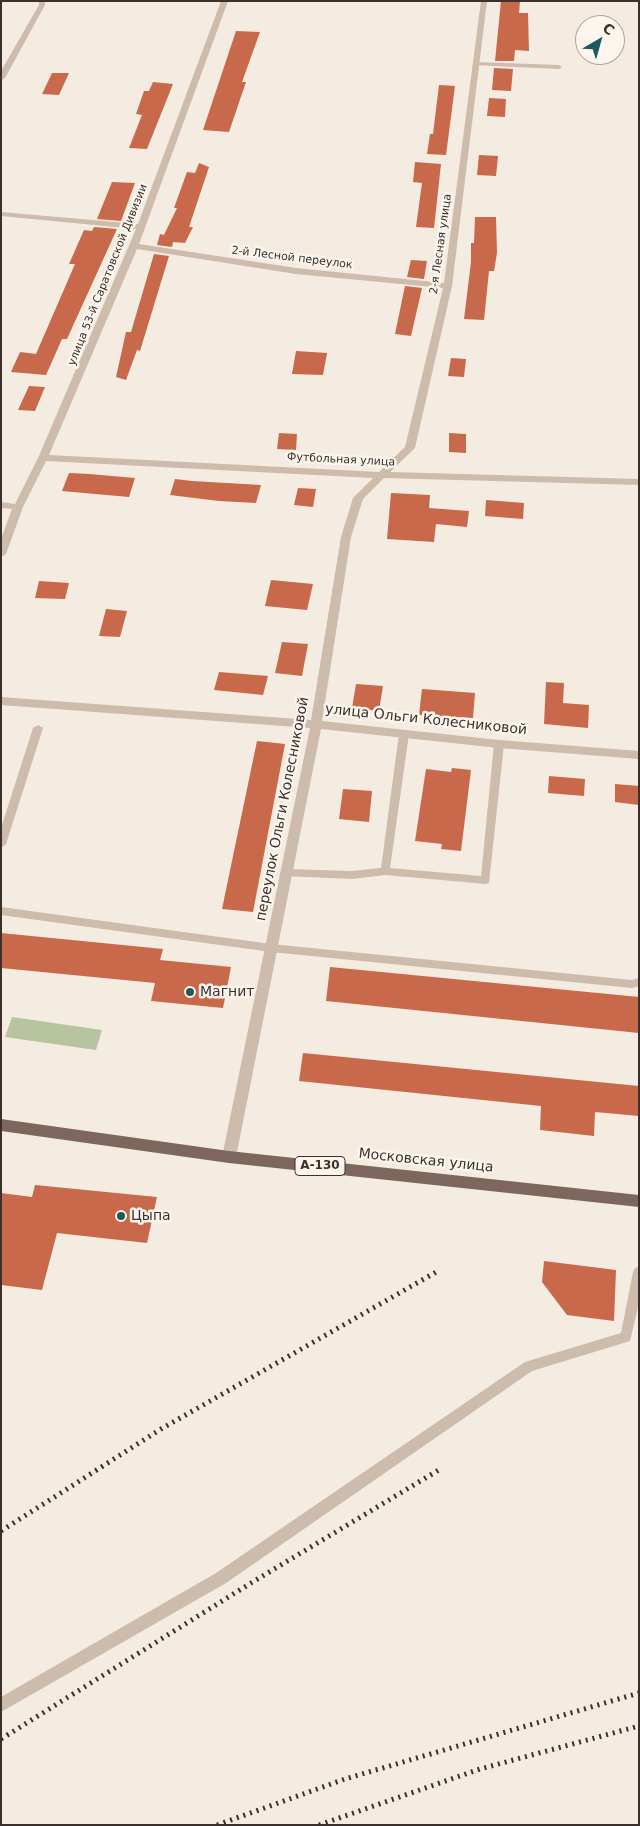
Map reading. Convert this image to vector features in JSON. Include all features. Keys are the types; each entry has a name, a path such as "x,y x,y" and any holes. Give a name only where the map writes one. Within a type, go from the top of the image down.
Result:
{"main road":[{"name":"Московская улица","path":"1,1125 229,1157 639,1201"}],"street":[{"path":"1,78 42,1"},
{"name":"улица 53-й Саратовской Дивизии","path":"1,554 18,507 43,458 142,227 225,1"},
{"name":"2-я Лесная улица","path":"380,475 410,448 448,286 484,1"},
{"path":"1,214 142,227"},
{"name":"2-й Лесной переулок","path":"134,246 296,271 448,286"},
{"name":"Футбольная улица","path":"43,458 380,475 639,482"},
{"name":"переулок Ольги Колесниковой","path":"229,1157 316,724 346,537 358,498 380,475"},
{"path":"1,505 18,507"},
{"name":"улица Ольги Колесниковой","path":"1,701 316,724 499,744 639,755"}],"lane":[{"path":"476,64 559,67"},
{"path":"1,844 38,728"},
{"path":"385,870 404,734"},
{"path":"286,873 352,875 385,870 486,880 499,744"},
{"path":"1,912 271,948 632,984 639,982"},
{"path":"1,1705 220,1578 529,1366 626,1337 639,1272"}],"green space":[{"path":"12,1017 102,1030 96,1050 5,1037"}],"building":[{"path":"501,1 520,1 519,13 528,13 529,51 515,50 514,61 495,61"},
{"path":"236,31 260,32 242,82 246,82 229,132 203,130"},
{"path":"494,68 513,69 511,91 492,90"},
{"path":"52,73 69,73 59,95 42,94"},
{"path":"153,82 173,84 147,149 129,148 142,115 136,114 144,91 149,91"},
{"path":"439,85 455,86 446,155 427,154 430,134 433,134"},
{"path":"489,98 506,99 505,117 487,116"},
{"path":"479,155 498,156 496,176 477,175"},
{"path":"415,162 441,164 434,228 416,227 422,183 413,182"},
{"path":"199,163 209,167 189,227 193,227 185,243 173,242 172,247 157,245 160,234 164,235 177,208 174,208 187,172 195,173"},
{"path":"112,182 135,183 121,221 97,219"},
{"path":"475,217 496,217 497,253 494,271 489,271 484,320 464,319 471,262 471,243 474,243"},
{"path":"94,227 117,229 67,339 62,339 46,375 11,372 20,352 36,354 75,264 69,264 84,230 92,231"},
{"path":"154,254 169,256 140,351 137,350 126,380 116,377 126,332 131,332"},
{"path":"411,260 427,261 424,279 407,277"},
{"path":"405,286 422,288 411,336 395,334"},
{"path":"296,351 327,353 323,375 292,374"},
{"path":"451,358 466,359 464,377 448,376"},
{"path":"29,386 45,387 35,411 18,410"},
{"path":"279,433 297,434 296,450 277,449"},
{"path":"449,433 466,434 466,453 449,452"},
{"path":"69,473 135,478 129,497 62,491"},
{"path":"175,479 261,485 256,503 219,501 170,495"},
{"path":"298,488 316,489 313,507 294,505"},
{"path":"391,493 430,495 429,508 469,511 467,527 436,524 434,542 387,539"},
{"path":"486,500 524,503 523,519 485,516"},
{"path":"271,580 313,584 307,610 265,606"},
{"path":"39,581 69,583 65,599 35,598"},
{"path":"106,609 127,611 120,637 99,636"},
{"path":"282,642 308,644 302,676 275,673"},
{"path":"219,672 268,676 263,695 214,690"},
{"path":"546,682 564,683 563,703 589,705 588,728 544,724"},
{"path":"356,684 383,686 379,711 352,708"},
{"path":"422,689 475,693 473,718 419,715"},
{"path":"257,741 285,744 253,912 222,909"},
{"path":"452,768 471,770 461,851 441,849 442,844 415,841 426,769 451,772"},
{"path":"549,776 585,779 584,796 548,793"},
{"path":"615,784 639,786 639,805 615,802"},
{"path":"343,789 372,791 369,822 339,819"},
{"path":"1,933 163,949 160,960 231,967 223,1008 151,1001 155,983 1,968"},
{"path":"330,967 639,997 639,1033 326,1001"},
{"path":"303,1053 639,1086 639,1116 595,1112 594,1136 540,1130 541,1106 299,1081"},
{"path":"35,1185 157,1197 147,1243 57,1233 42,1290 1,1285 1,1193 32,1197"},
{"path":"544,1261 616,1270 614,1321 567,1315 542,1282"}],"railway":[{"path":"1,1531 161,1429 438,1271"},
{"path":"1,1739 251,1583 442,1468"},
{"path":"217,1825 345,1779 639,1693"},
{"path":"319,1825 480,1769 639,1726"}],"place":[{"name":"Магнит","path":"190,992"},
{"name":"Цыпа","path":"121,1216"}]}
